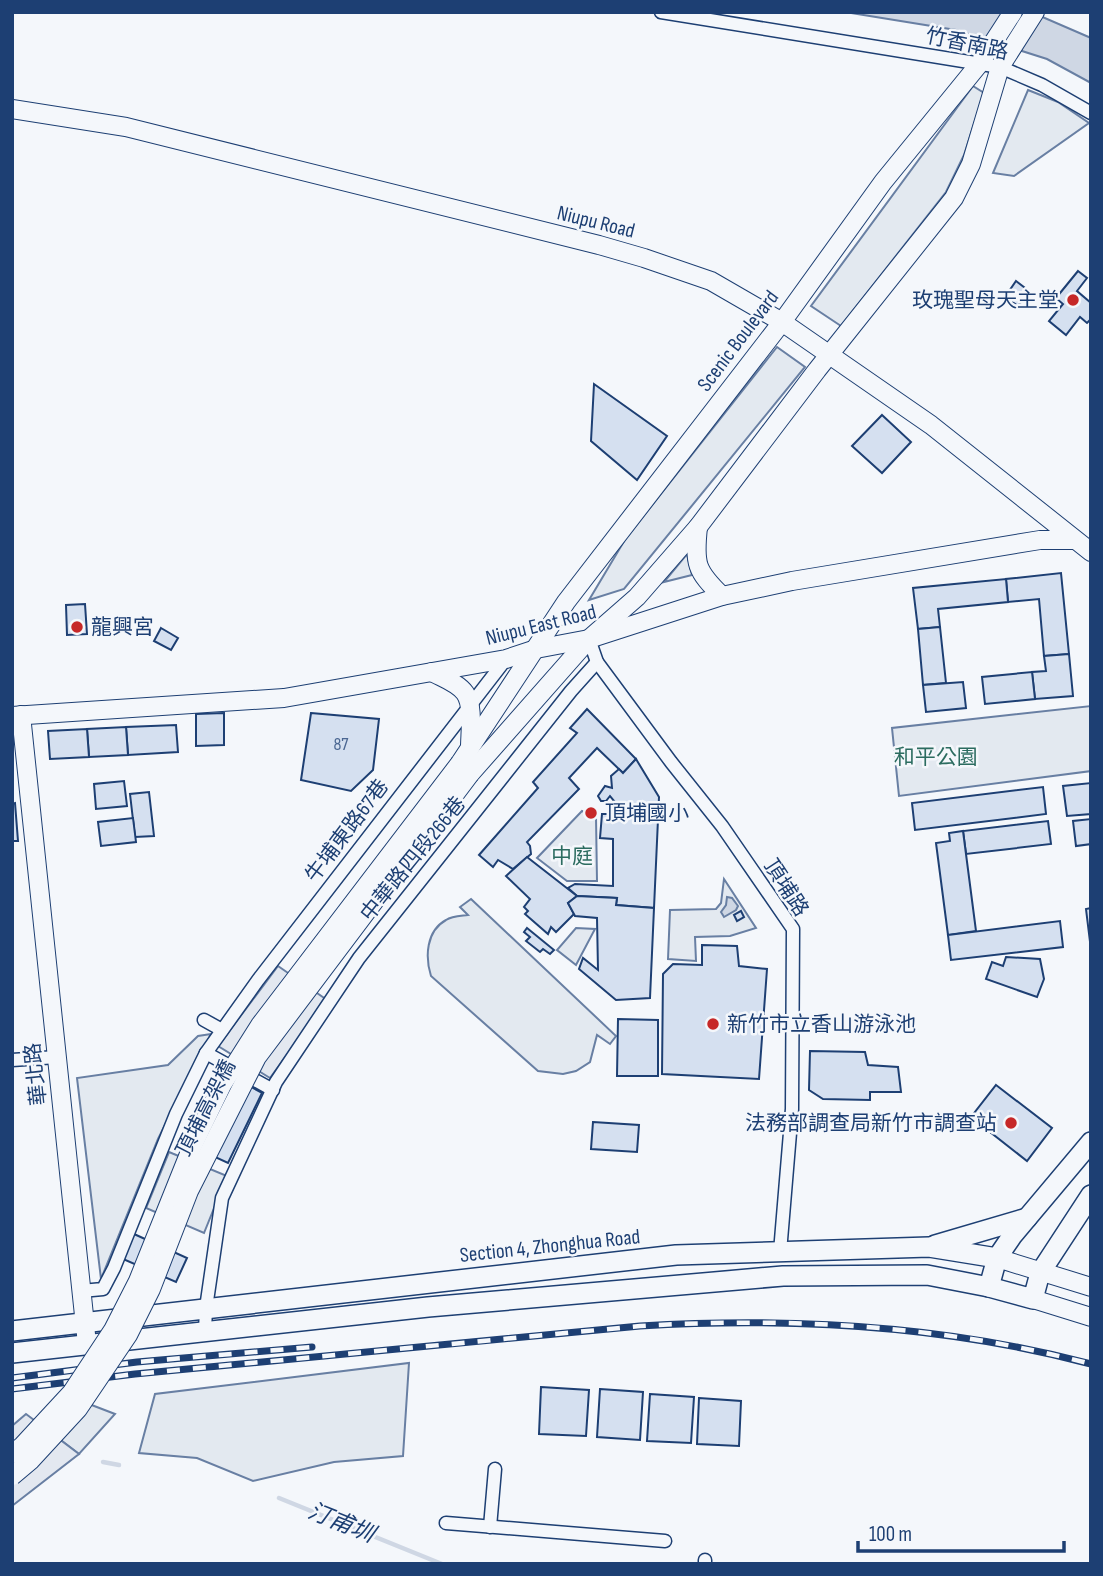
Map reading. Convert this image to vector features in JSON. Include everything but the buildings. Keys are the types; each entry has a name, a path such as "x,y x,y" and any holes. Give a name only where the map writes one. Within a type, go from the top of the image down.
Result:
{"main road":[{"path":"989,1287 997,1258 1012,1236 1091,1142"},
{"path":"12,1353 442,1306 783,1276 927,1275 1033,1299 1040,1273 1091,1195"},
{"path":"929,1247 1028,1217"},
{"name":"Section 4, Zhonghua Road","path":"12,1331 676,1255 929,1247 997,1258"}],"street":[{"name":"竹香南路","path":"661,12 980,63 1042,85 1091,113"},
{"name":"Scenic Boulevard","path":"467,762 575,591 782,322 883,182 980,63 1013,12"},
{"path":"467,762 589,639 637,597 698,527 829,355 954,198 971,164 1000,68 1035,12"},
{"name":"Niupu Road","path":"12,109 125,127 644,258 711,281 782,322 931,425 1091,552"},
{"path":"698,527 695,550 697,565 704,579 722,596"},
{"name":"Niupu East Road","path":"17,715 284,698 506,659 536,649 589,639 722,596 792,580 1040,540 1074,540"},
{"name":"頂埔路","path":"589,639 597,662 722,826 793,929 792,1109 780,1252"},
{"name":"牛埔東路67巷","path":"222,1030 468,704 506,659"},
{"name":"中華路四段266巷","path":"205,1331 222,1198 273,1090 359,958 597,662"},
{"path":"432,672 466,694 467,762"},
{"name":"華北路","path":"17,715 87,1344"},
{"name":"頂埔高架橋","path":"12,1454 72,1392 113,1330 138,1281 196,1138 222,1085 260,1025 467,762"},
{"name":"頂埔高架橋","path":"12,1476 31,1460 78,1409 128,1335 151,1289 189,1191 257,1057 467,762"},
{"path":"81,1291 103,1289 114,1268 176,1114 206,1053 222,1030 204,1020"},
{"path":"206,1053 273,1090"},
{"path":"12,1060 57,1057"},
{"name":"Section 4, Zhonghua Road","path":"997,1258 1091,1287"},
{"path":"1033,1299 1091,1317"},
{"path":"490,1527 495,1469"},
{"path":"446,1523 665,1541"}],"green space":[{"path":"973,86 984,93 964,155 946,192 841,326 811,306"},
{"path":"1028,90 1058,102 1089,123 1014,176 993,173"},
{"path":"777,347 805,367 624,589 589,600 626,538"},
{"path":"687,554 692,575 664,582"},
{"name":"和平公園","path":"1091,706 1091,771 899,796 892,728"},
{"name":"中庭","path":"582,811 596,817 597,881 567,881 537,858"},
{"path":"724,879 756,928 730,936 695,937 696,961 668,959 670,910 716,909 721,903"},
{"path":"471,899 616,1036 610,1044 597,1035 590,1062 576,1071 563,1074 538,1071 431,976 428,953 434,931 448,919 468,915 460,907"},
{"path":"576,928 595,929 576,965 557,950"},
{"path":"211,1034 158,1139 101,1279 77,1078 168,1065 198,1036"},
{"path":"169,1152 227,1176 204,1233 146,1208"},
{"path":"409,1363 403,1456 334,1462 253,1481 197,1458 139,1453 155,1394"},
{"path":"76,1399 115,1414 79,1454 49,1431"}],"shaded area":[{"path":"845,12 1031,12 1091,38 1091,83 1047,59 956,30"},
{"path":"727,897 732,898 738,906 724,917 721,912"},
{"path":"278,966 327,1000 270,1078 218,1046"},
{"path":"26,1414 79,1454 12,1506 12,1426"}],"waterway":[{"name":"汀甫圳","path":"103,1462 119,1465"},
{"name":"汀甫圳","path":"279,1498 442,1564"}],"railway":[{"path":"12,1389 135,1374 640,1326 697,1323 810,1324 924,1332 980,1340 1091,1364"},
{"path":"12,1378 137,1362 312,1347"}],"place":[{"name":"玫瑰聖母天主堂","path":"1073,300"},
{"name":"龍興宮","path":"77,627"},
{"name":"頂埔國小","path":"591,813"},
{"name":"新竹市立香山游泳池","path":"713,1024"},
{"name":"法務部調查局新竹市調查站","path":"1011,1123"}]}
